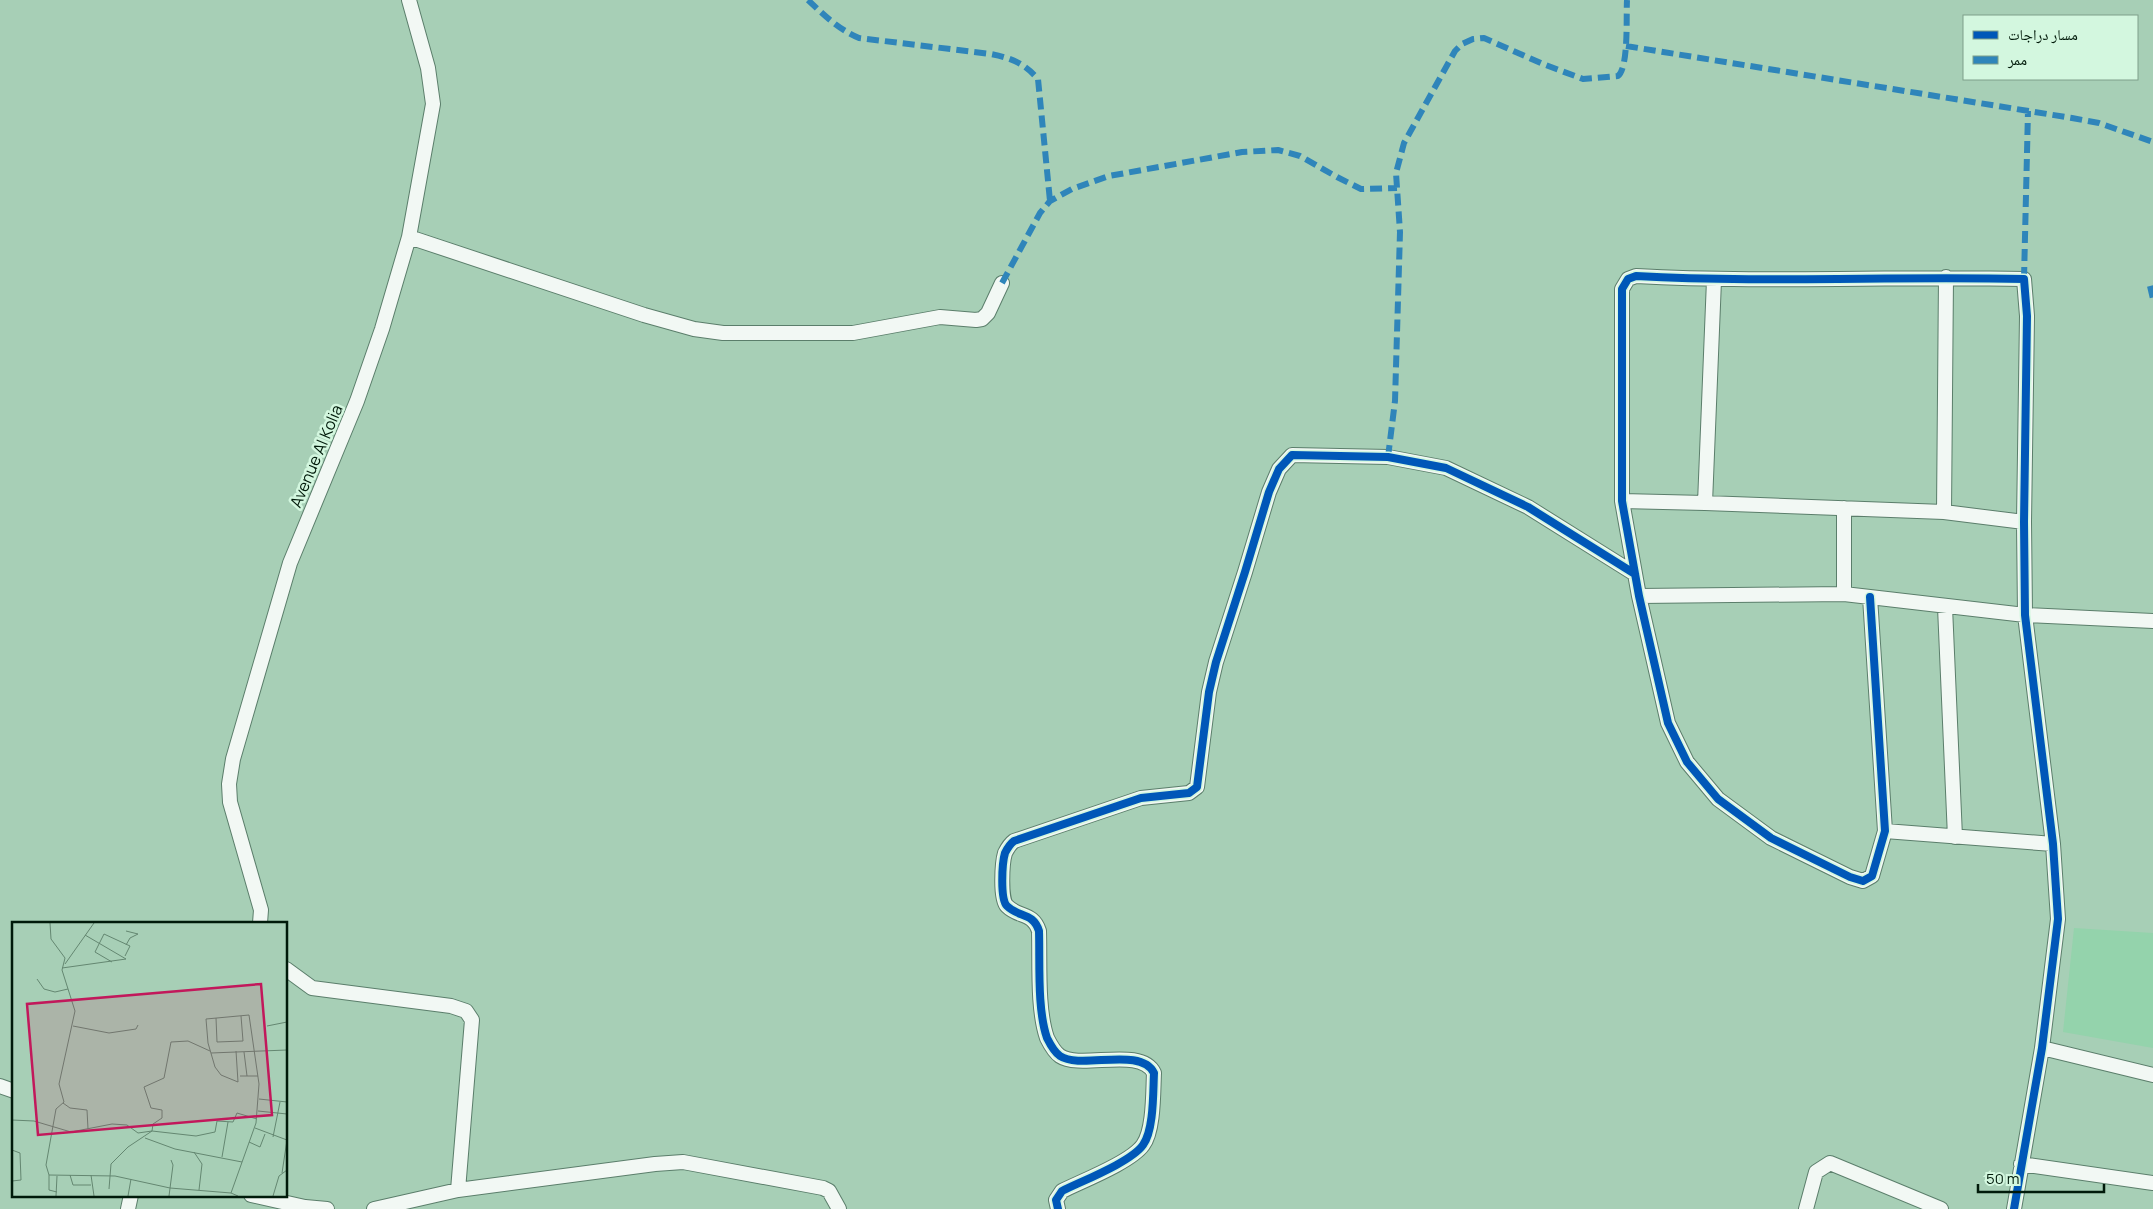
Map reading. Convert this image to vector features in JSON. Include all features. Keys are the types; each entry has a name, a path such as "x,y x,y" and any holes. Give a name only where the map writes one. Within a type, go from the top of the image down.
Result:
{"street":[{"name":"Avenue Al Kolia","path":"260,922 261,910 230,802 229,784 234,759 290,563 357,401 382,330 410,237 433,104 428,68 409,0"},
{"path":"410,237 644,315 694,329 723,334 853,333 940,317 976,320 988,313 1002,283"},
{"path":"1870,597 1885,831 1872,876 1863,881 1850,877 1771,838 1718,799 1687,762 1668,723 1639,596 1622,501 1622,289 1628,279 1636,276 1714,280 1946,277 2024,279 2027,316 2024,522 2025,615 2053,844 2058,919 2042,1048 2014,1209"},
{"path":"1944,512 1946,277"},
{"path":"1705,503 1714,280"},
{"path":"1058,1209 1056,1200 1062,1191 1134,1154 1144,1144 1149,1129 1154,1073 1152,1068 1135,1062 1062,1058 1055,1052 1042,1021 1039,931 1033,919 1008,907 1004,903 1002,871 1005,852 1014,841 1141,798 1189,793 1197,787 1209,692 1216,662 1269,492 1284,461 1292,455 1388,457 1446,468 1528,507 1635,574"},
{"path":"1622,501 1944,512 2024,522"},
{"path":"1844,508 1844,594"},
{"path":"1639,596 1844,594 2025,615 2153,621"},
{"path":"1945,607 1955,837"},
{"path":"1885,831 2053,844"},
{"path":"288,970 312,988 451,1006 466,1011 472,1020 458,1190"},
{"path":"2042,1048 2153,1074"},
{"path":"0,1086 12,1090"},
{"path":"374,1209 458,1190 683,1162 823,1188 829,1191 839,1209"},
{"path":"1806,1209 1816,1172 1830,1163 1941,1209"},
{"path":"2021,1164 2153,1183"},
{"path":"128,1209 131,1196"},
{"path":"256,1196 305,1207 327,1209"}],"shaded area":[{"path":"2074,928 2153,933 2153,1048 2063,1032"}],"marked path":[{"path":"808,0 838,26 859,38 991,54 1011,59 1028,69 1038,79 1050,201"},
{"path":"1388,457 1395,401 1400,232 1396,173 1404,143 1455,51 1462,44 1473,39 1484,38 1583,79 1618,76 1622,71 1624,63 1627,0"},
{"path":"1626,46 2072,118 2099,123 2153,142"},
{"path":"2024,279 2028,111"},
{"path":"1002,283 1040,213 1050,201 1072,189 1109,176 1242,152 1278,150 1300,156 1361,189 1397,188"},
{"path":"2150,286 2153,299"}],"cycle path":[{"path":"1870,597 1885,831 1872,876 1863,881 1850,877 1771,838 1718,799 1687,762 1668,723 1639,596 1622,501 1622,289 1628,279 1636,276 1733,279 2024,279 2027,316 2024,522 2025,615 2053,844 2058,919 2042,1048 2014,1209"},
{"path":"1058,1209 1056,1200 1062,1191 1128,1158 1143,1145 1147,1138 1151,1121 1154,1073 1147,1065 1137,1061 1124,1059 1070,1060 1060,1056 1052,1048 1047,1038 1042,1014 1039,931 1033,921 1012,910 1005,902 1002,881 1005,853 1014,841 1141,798 1189,793 1197,787 1209,692 1216,662 1269,492 1279,469 1292,455 1388,457 1446,468 1528,507 1635,574"}]}
